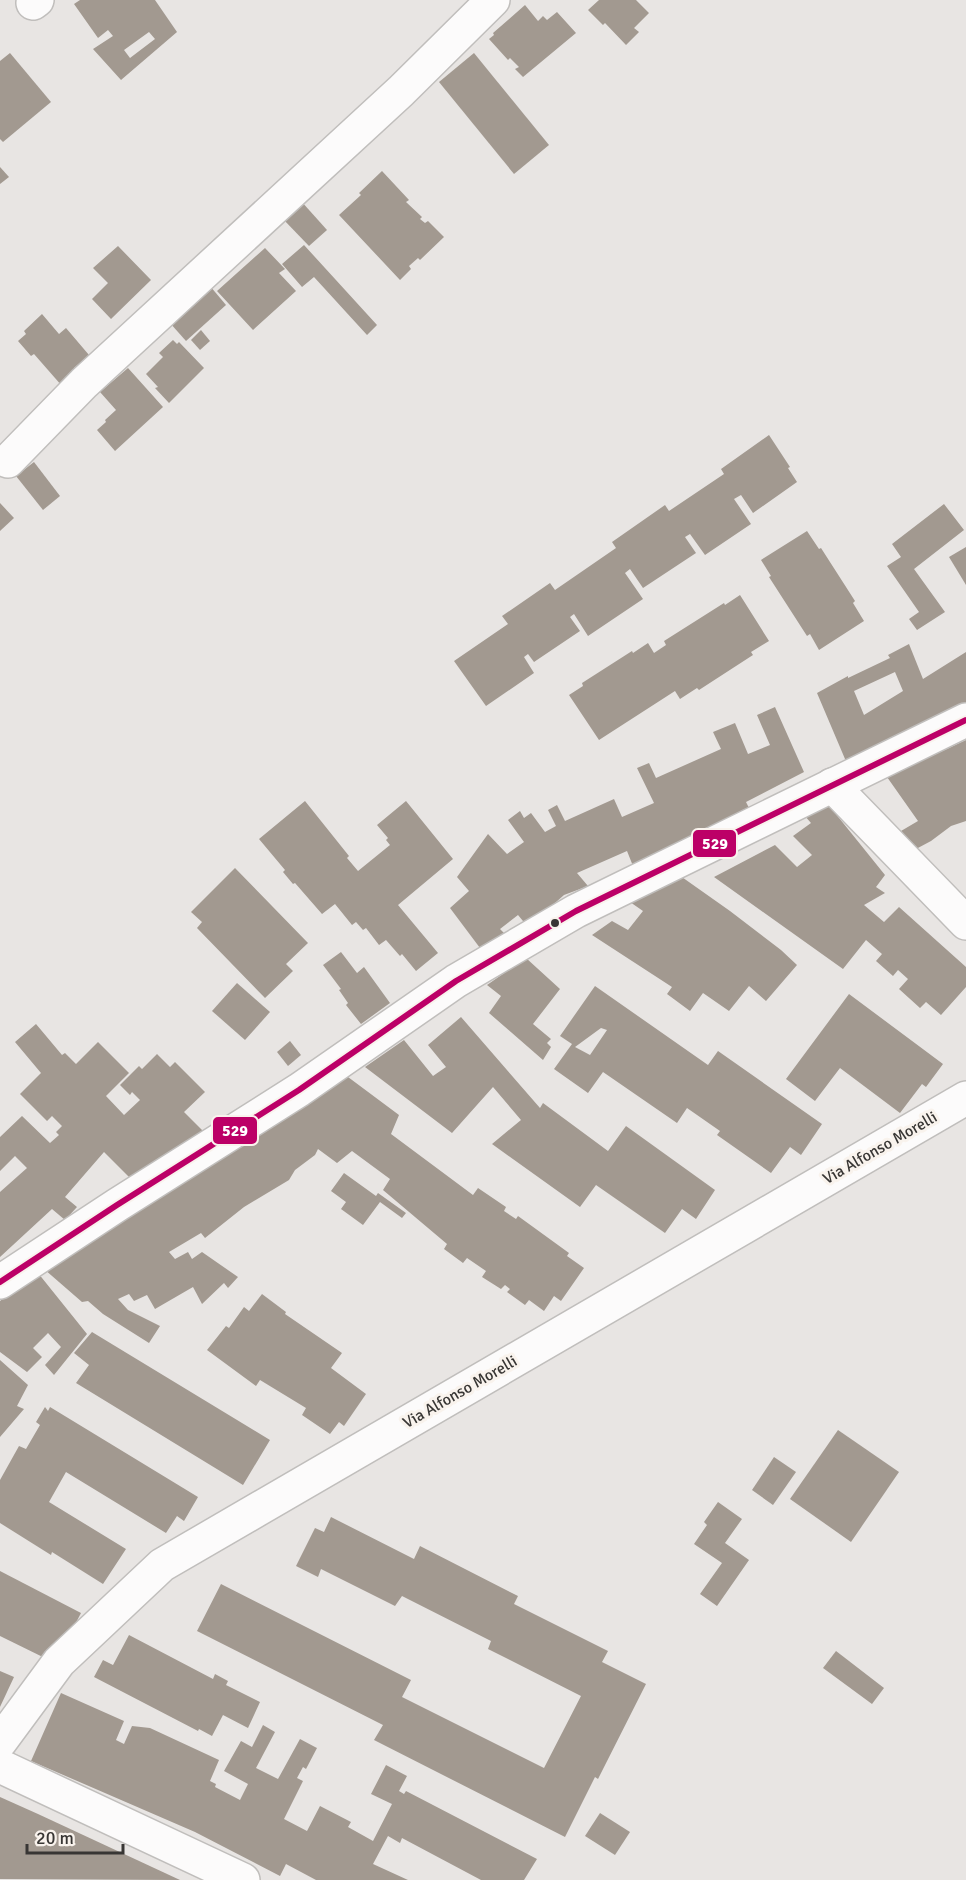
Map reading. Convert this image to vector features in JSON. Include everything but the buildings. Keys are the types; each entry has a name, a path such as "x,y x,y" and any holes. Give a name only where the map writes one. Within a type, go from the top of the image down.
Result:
{"street":[{"path":"8,461 84,383 401,91 493,0"},
{"path":"0,1282 299,1090 456,981 576,911 966,720"},
{"path":"832,785 966,923"},
{"name":"Via Alfonso Morelli","path":"0,1742 59,1662 162,1565 966,1098"},
{"path":"0,1766 243,1880"}],"transit line":[{"name":"529","path":"0,1282 299,1090 456,981 576,911 966,720"}]}
